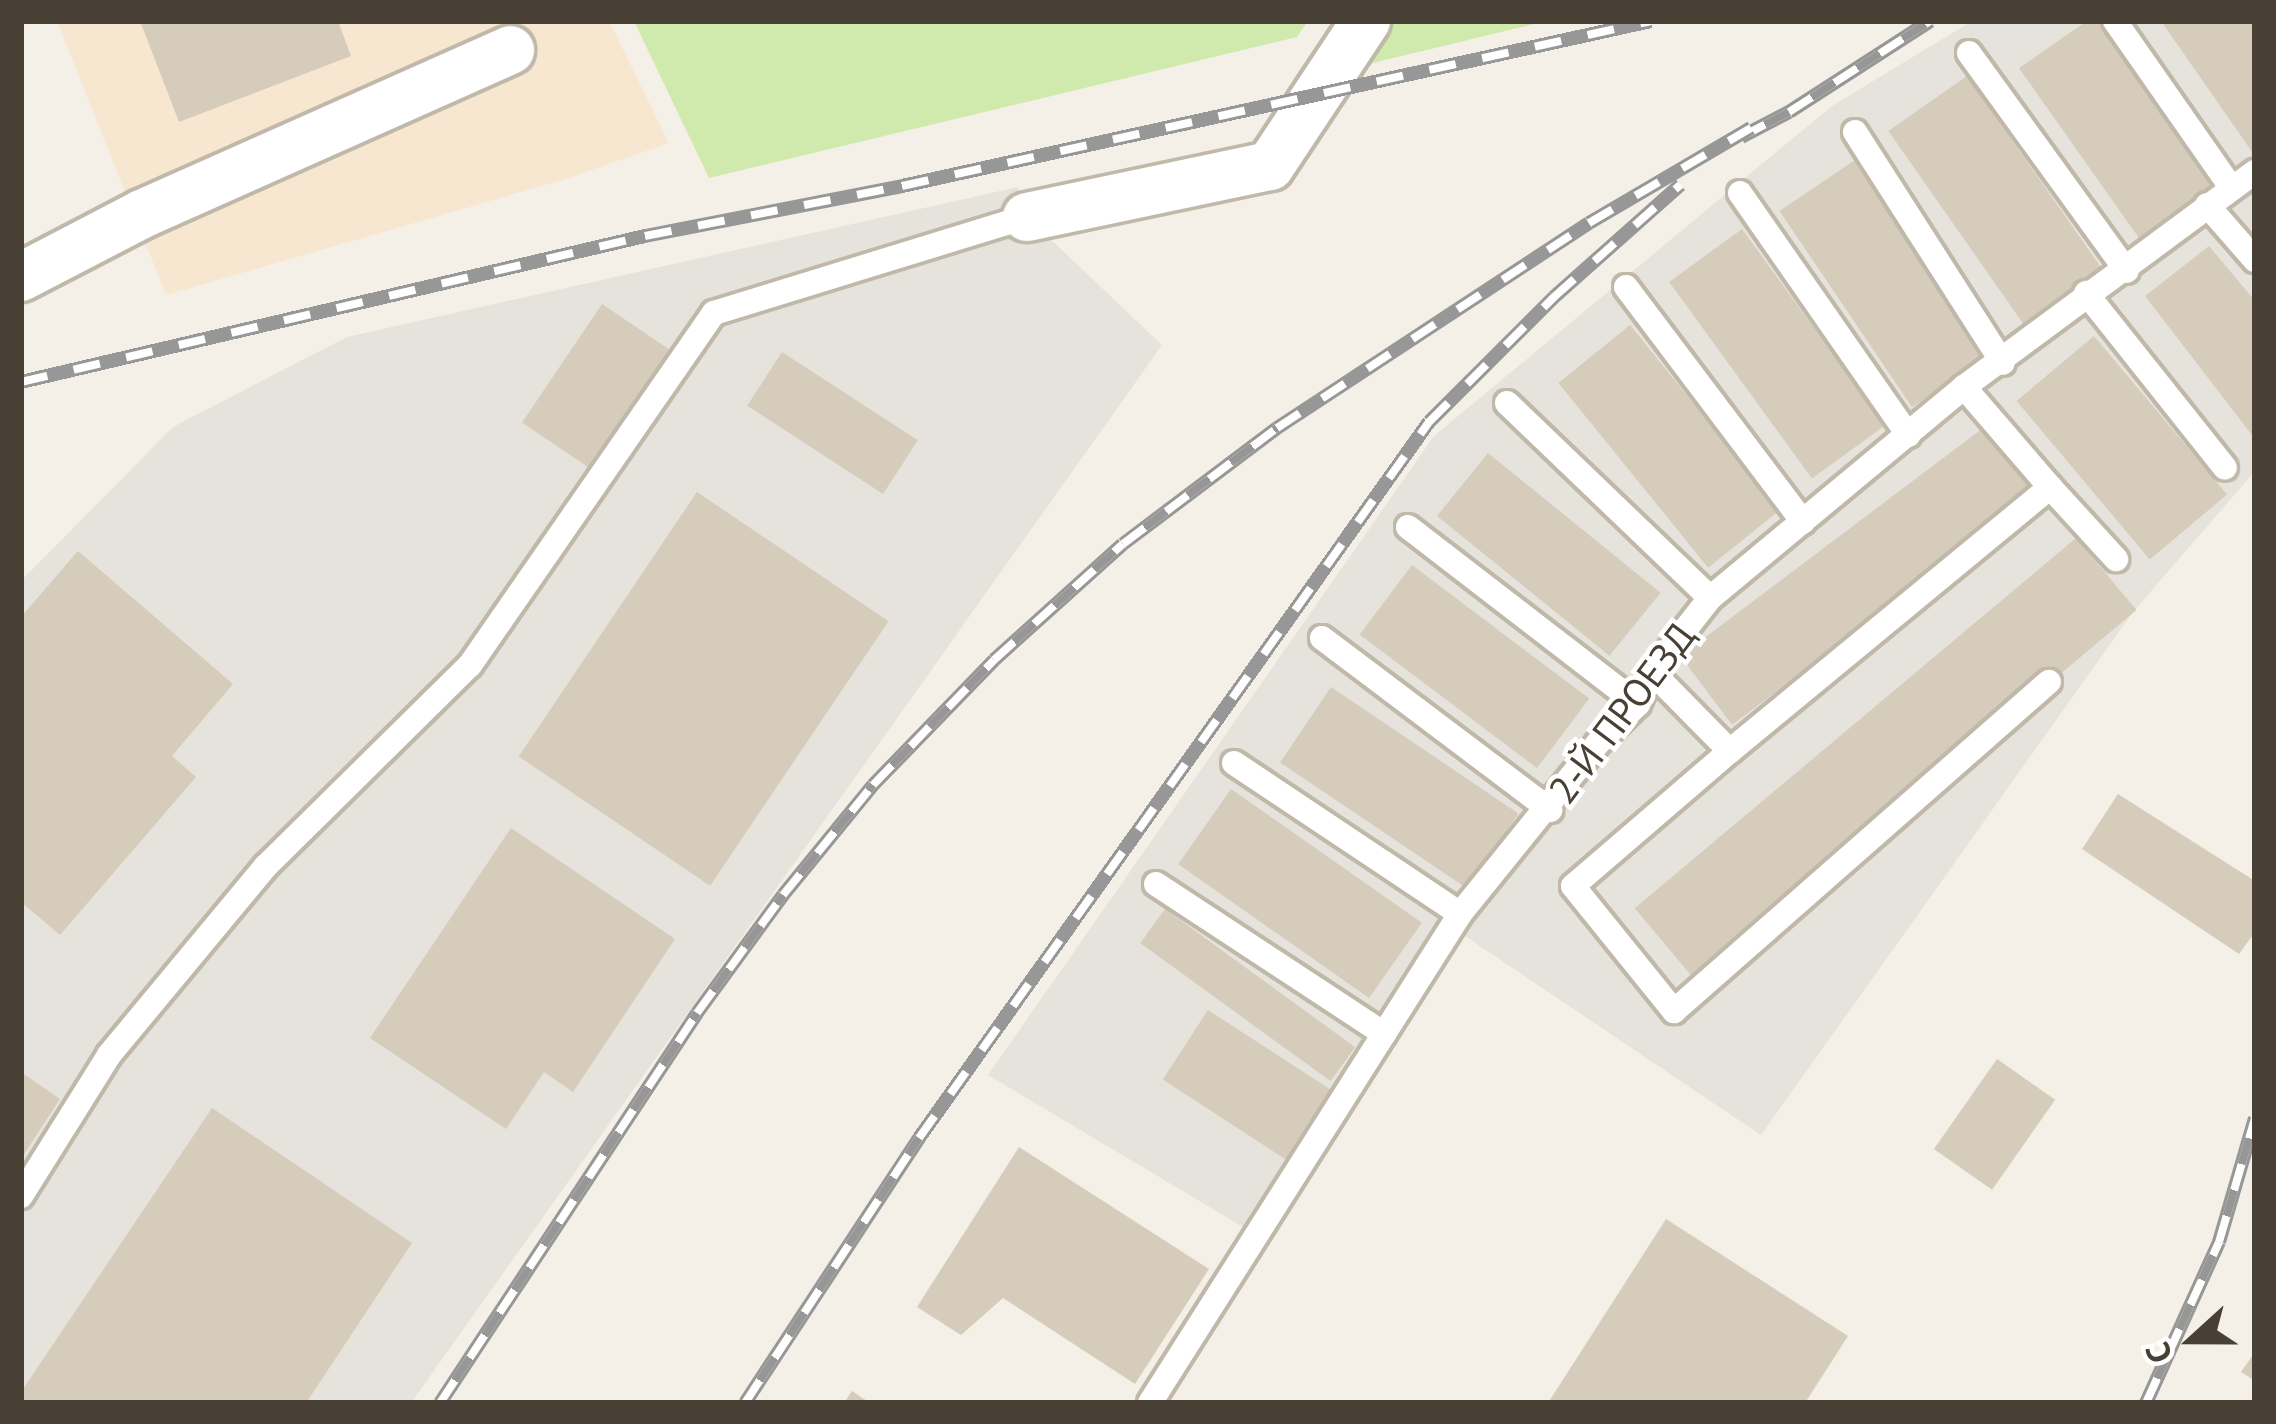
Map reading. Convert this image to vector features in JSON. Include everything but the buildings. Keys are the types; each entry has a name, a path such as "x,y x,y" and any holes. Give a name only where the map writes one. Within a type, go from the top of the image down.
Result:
{"street":[{"path":"1027,217 1270,166 1366,21"},
{"path":"21,277 142,214 510,50"}],"lane":[{"path":"2115,21 2231,187"},
{"path":"1969,53 2127,271"},
{"path":"1855,132 2002,363"},
{"name":"2-Й ПРОЕЗД","path":"1150,1403 1460,914 1550,810 1598,743 1638,704 1652,672 1710,598 1964,387 2255,172"},
{"path":"1740,194 1908,435"},
{"path":"2206,205 2255,260"},
{"path":"21,1196 109,1055 266,866 470,665 714,313 1027,217"},
{"path":"1626,287 1804,522"},
{"path":"2086,293 2225,468"},
{"path":"1964,387 2116,559"},
{"path":"1507,403 1710,598"},
{"path":"2049,682 1674,1011 1573,886 2050,487"},
{"path":"1408,527 1638,704"},
{"path":"1322,638 1550,810"},
{"path":"1652,672 1730,751"},
{"path":"1234,763 1460,914"},
{"path":"1156,884 1384,1034"}],"shaded area":[{"path":"57,21 609,21 669,143 566,179 166,295"},
{"path":"1972,21 2255,21 2255,471 2133,612 1761,1135 1453,928 1255,1234 988,1075 1434,436 1832,106"},
{"path":"1018,187 1027,217 1162,345 411,1403 21,1403 21,581 173,427 347,337"}],"green space":[{"path":"634,21 1308,21 1297,37 709,178"},
{"path":"1384,21 1547,21 1352,68"}],"railway":[{"path":"21,382 645,236 902,186 1651,21"},
{"path":"1741,137 1789,112 1930,21"},
{"path":"440,1403 697,1013 783,895 873,785 994,660 1123,544 1277,428 1589,223 1751,128"},
{"path":"745,1403 919,1138 1429,422 1554,297 1680,185"},
{"path":"2146,1403 2219,1242 2255,1118"}]}
